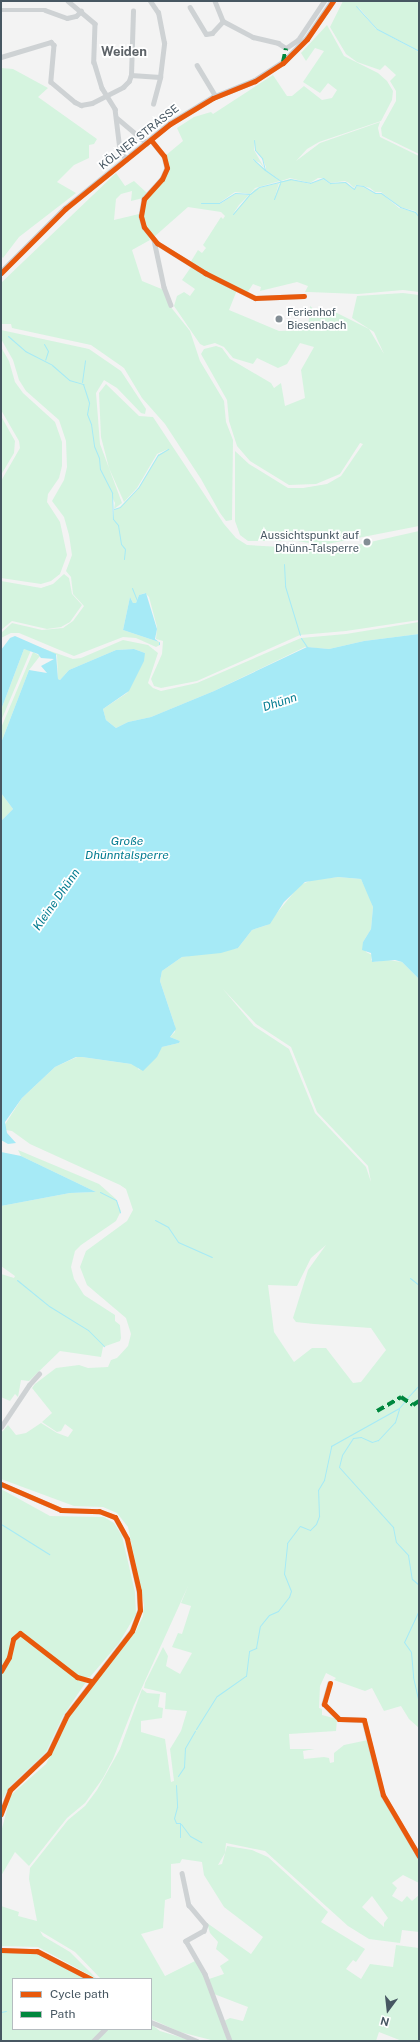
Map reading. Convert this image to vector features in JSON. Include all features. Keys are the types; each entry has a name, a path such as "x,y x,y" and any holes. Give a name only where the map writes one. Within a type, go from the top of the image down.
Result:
{"main road":[{"name":"KÖLNER STRASSE","path":"1,273 45,227 149,141 189,111 216,97 255,81 283,63 307,39 333,1"}],"street":[{"path":"68,1 95,24 93,57 102,88 115,109 120,148 126,160"},
{"path":"150,1 158,13 163,33 160,77 153,98 153,104"},
{"path":"215,1 223,21 253,37 278,43 286,48 298,40 324,1"},
{"path":"190,7 206,34 212,33 223,21"},
{"path":"1,10 45,10 67,18 76,16 81,11"},
{"path":"1,56 52,42 54,45 50,76 55,88 81,105 92,104 123,87 131,75 133,11"},
{"path":"197,66 216,97"},
{"path":"131,75 160,77"},
{"path":"117,118 149,141 164,156 167,168 162,179 144,199 141,207 143,224 161,246 205,274 255,298 304,296"},
{"path":"154,239 164,287 171,305"},
{"path":"1,1427 29,1384 39,1374"},
{"path":"1,1484 61,1510 99,1511 115,1517 127,1539 138,1591 140,1610 132,1631 70,1710 49,1753 10,1790 1,1814"},
{"path":"330,1683 324,1704 338,1719 364,1720 383,1795 419,1856"},
{"path":"182,1873 189,1906 206,1925 204,1931 186,1941 205,1974 230,2041"},
{"path":"1,1950 37,1950 89,1978"},
{"path":"152,2022 197,2041"},
{"path":"93,2041 105,2030"}],"green space":[{"path":"343,1 419,1 419,51 377,29 356,6 376,29 419,52 419,154 382,136 381,128 396,101 396,91 390,81 396,75 385,65 380,70 357,62 346,54 330,27"},
{"path":"327,25 344,56 378,73 387,81 393,91 392,100 381,121 319,142 307,149 296,161 320,143 380,122 378,128 380,137 419,156 419,216 415,211 400,207 381,192 375,192 370,188 356,185 354,188 345,181 330,183 323,178 318,178 310,183 290,178 281,181 266,170 280,181 255,188 250,194 235,192 219,203 200,203 220,204 235,194 249,195 239,205 233,214 255,189 279,183 274,200 280,182 290,179 310,184 323,179 330,184 345,182 354,189 357,186 363,187 374,193 381,193 399,208 415,212 419,217 419,292 403,290 358,294 305,292 308,286 297,282 260,291 261,287 253,284 247,293 190,263 198,250 202,253 206,248 203,245 221,217 223,219 225,216 221,212 188,207 154,237 145,226 142,216 145,200 166,176 165,156 183,141 177,128 194,117 211,112 213,114 273,75 287,96 292,96 304,86 322,100 332,98 337,90 328,83 320,93 303,82 324,51 315,48 306,61 301,53","holes":["254,139 255,150 262,158 266,170 252,159 260,163 265,169 254,150"]},
{"path":"1,68 13,69 48,88 38,97 97,139 94,144 89,145 89,158 74,165 57,182 76,193 19,237 3,258 1,256"},
{"path":"116,173 125,186 134,181 147,193 143,198 131,201 132,191 121,194 116,199 114,220 139,214 150,240 132,250 142,281 164,290 170,306 190,331 200,361 224,401 226,422 233,440 232,520 226,521 220,513 201,479 165,424 142,398 124,368 91,345 12,328 11,324 1,324 1,283"},
{"path":"191,267 237,290 229,310 279,331 308,330 310,306 324,317 333,311 369,329 384,354 374,332 352,318 357,296 403,293 419,295 419,526 322,545 297,541 248,541 240,535 235,521 235,451 249,464 288,488 303,488 327,484 341,476 363,444 360,443 340,474 316,484 289,485 250,461 237,446 229,421 227,400 201,354 204,349 216,346 222,348 230,359 271,383 274,388 281,383 285,406 305,398 301,370 314,347 300,343 287,364 278,368 257,358 253,364 233,358 224,347 215,343 204,346 200,344 174,306 177,296 184,292 190,296 195,289 182,280"},
{"path":"1,330 89,349 121,371 146,409 145,414 141,413 117,388 104,380 96,393 100,444 122,503 114,509 115,503 112,497 113,521 114,510 120,507 138,489 158,455 168,449 157,454 137,488 124,502 109,468 101,437 99,393 106,384 139,416 153,417 224,524 236,538 247,545 335,550 419,531 419,620 346,631 300,635 197,681 161,688 154,686 151,679 162,654 163,641 156,639 157,627 149,597 145,593 139,595 136,603 133,603 130,597 123,630 159,642 160,645 156,647 136,638 123,637 74,656 19,633 11,633 1,638 1,633 12,623 42,630 63,628 73,621 84,606 73,594 71,577 66,571 72,555 69,535 64,517 52,501 64,480 67,467 66,441 59,420 26,391 19,380 13,360 1,339"},
{"path":"1,347 9,361 15,382 23,393 55,422 62,442 62,466 59,478 48,494 47,502 60,522 67,555 60,574 51,581 41,584 1,578 1,481 20,448 19,441 1,410"},
{"path":"1,416 15,441 14,453 1,475"},
{"path":"64,574 69,578 72,594 82,605 70,622 61,627 47,629 12,621 1,630 1,581 41,588 53,584"},
{"path":"419,622 419,634 364,641 329,649 305,647 214,691 151,717 128,722 116,728 106,720 103,709 127,693 145,653 134,649 116,650 69,670 60,680 58,679 57,655 36,646 73,659 81,658 123,640 148,645 158,653 148,683 153,688 161,691 197,683 301,638 346,634"},
{"path":"24,649 31,650 1,721 1,710"},
{"path":"33,652 40,656 29,670 1,743 1,728"},
{"path":"1,793 13,809 1,821"},
{"path":"338,877 361,879 373,907 371,929 363,942 366,952 372,955 371,960 374,962 388,960 402,962 419,979 419,1728 409,1719 401,1706 384,1711 372,1688 365,1691 334,1680 336,1678 326,1673 320,1686 319,1708 322,1709 322,1715 337,1719 336,1731 289,1734 290,1749 315,1749 303,1751 304,1759 324,1757 329,1758 330,1763 334,1762 334,1753 344,1745 368,1740 380,1794 419,1858 419,1883 403,1875 392,1883 397,1888 392,1896 402,1902 407,1896 412,1901 419,1895 419,1932 402,1930 400,1943 369,1939 348,1926 265,1851 226,1843 225,1853 218,1865 222,1864 227,1846 252,1850 268,1857 328,1912 321,1922 365,1949 356,1962 353,1960 346,1969 361,1979 370,1964 393,1967 396,1945 419,1948 419,2041 402,2041 379,2032 376,2041 231,2041 224,2021 230,2018 243,2021 248,2007 214,1994 209,1979 224,1974 220,1966 229,1960 216,1949 218,1942 210,1933 207,1923 251,1954 263,1937 224,1907 204,1875 202,1862 182,1859 180,1863 171,1864 171,1898 165,1900 163,1928 141,1934 165,1976 195,1961 205,1974 229,2041 215,2041 180,2032 152,2019 152,1978 100,1978 75,1952 40,1931 43,1936 70,1952 96,1978 38,1947 1,1946 1,1906 19,1912 18,1916 37,1921 29,1879 30,1868 68,1820 85,1806 97,1790 120,1749 142,1689 147,1693 160,1694 158,1707 163,1708 162,1718 141,1721 141,1732 165,1739 171,1782 174,1781 170,1749 181,1731 187,1711 165,1709 166,1693 144,1688 163,1647 168,1656 166,1666 180,1674 192,1653 172,1647 178,1633 182,1634 191,1606 181,1603 188,1586 134,1705 113,1759 103,1778 85,1803 67,1818 29,1866 15,1852 1,1876 1,1832 11,1795 46,1764 70,1716 91,1685 136,1631 143,1616 144,1605 128,1527 117,1513 103,1507 74,1506 1,1479 1,1433 8,1425 16,1435 26,1433 41,1423 57,1433 68,1437 73,1430 65,1424 61,1431 57,1432 42,1422 52,1413 32,1388 35,1384 56,1368 79,1365 88,1368 108,1367 111,1360 117,1358 128,1346 131,1334 126,1318 87,1285 80,1267 86,1251 127,1221 133,1210 126,1189 120,1185 30,1144 12,1131 6,1130 4,1126 22,1098 55,1067 77,1057 82,1057 136,1065 139,1070 162,1047 179,1043 180,1041 170,1037 175,1032 175,1026 160,981 162,971 182,957 238,948 252,930 267,925 300,885 312,880","holes":["223,989 256,1024 291,1047 317,1112 368,1166 371,1182 366,1167 315,1113 289,1049 254,1026","326,1245 308,1270 293,1318 296,1322 371,1328 386,1350 361,1382 353,1383 326,1348 312,1348 294,1362 274,1332 268,1285 297,1286 311,1258","372,1896 388,1918 384,1923 384,1927 362,1907"]},
{"path":"18,1150 99,1184 116,1199 121,1211 116,1221 81,1245 75,1251 71,1267 74,1279 84,1295 115,1315 115,1321 120,1325 121,1338 120,1341 103,1347 101,1357 60,1351 29,1381 21,1380 18,1397 15,1394 10,1401 1,1397 1,1274 14,1278 15,1276 1,1266 1,1206 70,1193 96,1192 21,1156"},
{"path":"1,1489 50,1516 104,1517 114,1523 122,1536 135,1592 136,1614 119,1643 90,1677 80,1678 22,1632 12,1638 8,1657 1,1670"},
{"path":"20,1634 79,1680 86,1682 63,1716 46,1752 9,1787 1,1802 1,1673 8,1662 14,1640"},
{"path":"32,1952 84,1978 12,1978 12,2030 103,2030 91,2041 1,2041 1,1953"},
{"path":"152,2025 160,2031 193,2041 94,2041 106,2030 152,2030"}],"water":[{"path":"146,593 157,629 155,639 159,642 123,630 130,597 133,603 136,603 139,595"},
{"name":"Große Dhünntalsperre","path":"419,634 419,979 402,962 395,960 372,962 371,953 362,950 363,942 371,929 373,907 361,879 338,877 305,882 284,902 270,924 252,930 238,948 221,953 182,957 162,971 160,981 176,1029 170,1037 180,1041 179,1043 162,1047 157,1057 143,1071 131,1064 82,1057 76,1057 55,1067 22,1098 5,1122 7,1133 16,1143 8,1144 1,1140 1,821 13,809 1,793 1,743 29,670 47,673 41,666 54,659 41,658 38,654 24,649 1,710 1,650 10,638 15,636 56,654 58,679 60,680 69,670 116,650 134,649 145,653 144,661 129,691 103,709 106,720 116,728 128,722 151,717 214,691 307,647 329,649 364,641"},
{"path":"1,1152 21,1156 96,1192 70,1193 1,1206"}],"waterway":[{"path":"356,6 377,29 419,51"},
{"path":"254,140 255,150 262,158 265,170 281,181"},
{"path":"253,159 265,170"},
{"path":"201,203 219,203 235,193 250,194 259,187 290,179 310,183 323,178 330,183 345,182 354,189 356,185 363,186 375,193 381,193 400,207 415,212 419,217"},
{"path":"274,199 280,183"},
{"path":"233,214 249,195"},
{"path":"8,336 25,351 52,365 69,380 83,384 89,403 87,414 91,424 94,446 99,458 100,469 112,493 113,519 118,525 121,544 125,549 124,559"},
{"path":"44,344 48,351 45,360"},
{"path":"82,382 85,360"},
{"path":"114,509 120,507 138,488 158,455 168,449"},
{"path":"284,564 285,586 300,635"},
{"path":"132,588 138,603"},
{"path":"301,638 307,647"},
{"path":"100,1192 116,1200 120,1212"},
{"path":"155,1220 168,1227 178,1242 212,1257"},
{"path":"410,1278 419,1285"},
{"path":"17,1280 49,1306 88,1330 104,1346"},
{"path":"407,1398 419,1385"},
{"path":"196,1729 217,1696 246,1676 249,1651 256,1648 260,1626 269,1615 278,1611 289,1597 291,1591 284,1574 287,1543 300,1526 310,1530 316,1524 319,1516 318,1490 324,1480 331,1446 399,1408 405,1401"},
{"path":"399,1409 395,1422 378,1440 372,1442 361,1437 353,1438 342,1455 339,1467 393,1527 396,1542 408,1555 412,1579 419,1585"},
{"path":"1,1524 49,1554"},
{"path":"419,1610 404,1642 411,1652 413,1677 419,1702"},
{"path":"178,1776 184,1767 185,1748 195,1731"},
{"path":"176,1785 177,1807 174,1818 176,1823 180,1823 180,1837"},
{"path":"181,1824 190,1836 201,1842"},
{"path":"1,2012 6,2011"}],"marked path":[{"path":"283,62 286,48"},
{"path":"377,1411 401,1397 413,1405 419,1401"}],"cycle path":[{"path":"1,273 65,209 170,124 213,98 255,81 283,63 307,39 333,1"},
{"path":"151,140 164,156 167,168 162,179 144,199 141,216 144,227 157,243 205,273 255,298 304,296"},
{"path":"1,1484 61,1510 99,1511 115,1517 127,1539 139,1591 140,1610 132,1631 67,1715 49,1753 10,1790 1,1814"},
{"path":"1,1671 9,1657 13,1639 20,1633 77,1677 91,1681"},
{"path":"330,1683 324,1704 339,1719 364,1720 383,1795 419,1856"},
{"path":"1,1950 37,1951 89,1978"}],"place":[{"name":"Ferienhof Biesenbach","path":"279,319"},
{"name":"Aussichtspunkt auf Dhünn-Talsperre","path":"367,542"}],"district":[{"name":"Weiden","path":"124,52"}],"water label":[{"name":"Dhünn","path":"280,703"},
{"name":"Kleine Dhünn","path":"57,900"}]}
